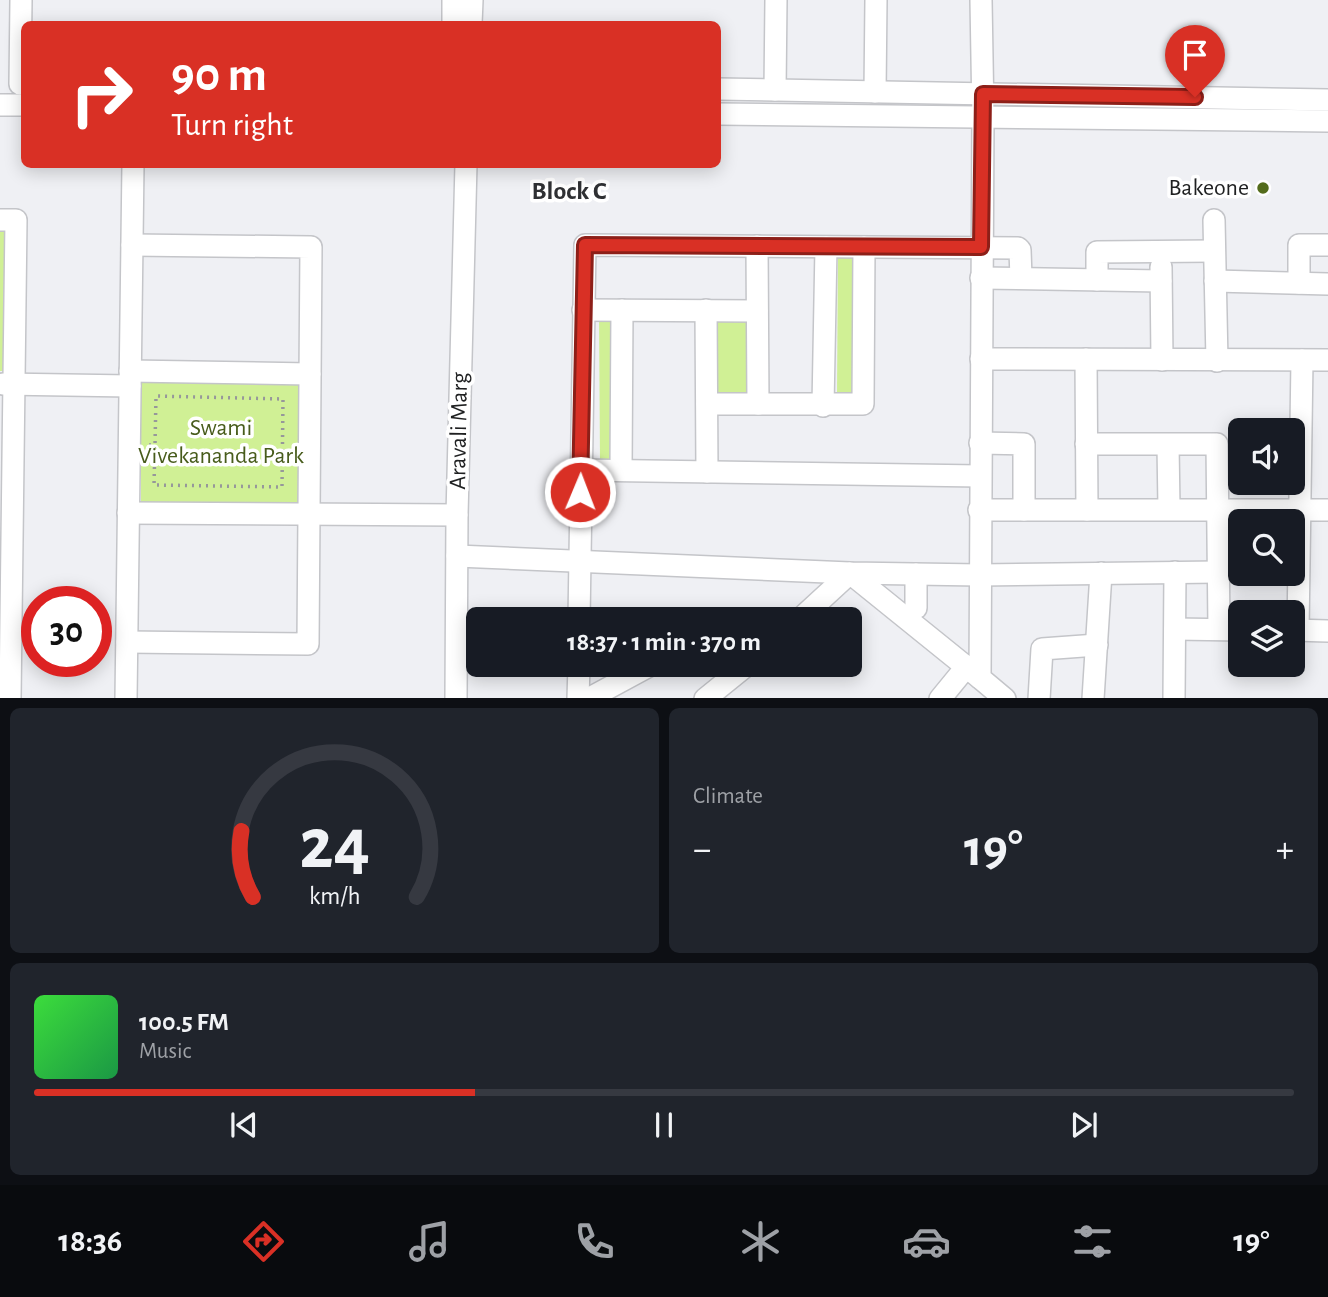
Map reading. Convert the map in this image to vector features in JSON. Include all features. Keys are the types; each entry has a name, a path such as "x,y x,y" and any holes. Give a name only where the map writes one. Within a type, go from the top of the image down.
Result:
{"street":[{"path":"0,105 17,90 21,0"},
{"path":"453,0 453,21"},
{"path":"471,21 472,0"},
{"path":"775,90 776,0"},
{"path":"875,92 876,0"},
{"path":"940,698 974,672 980,575 983,116 981,0"},
{"path":"721,89 1328,100"},
{"path":"721,114 1328,121"},
{"path":"126,698 133,168"},
{"name":"Aravali Marg","path":"456,698 457,514 466,168"},
{"path":"0,220 16,220 7,384 5,662 10,698"},
{"path":"1213,220 1217,361"},
{"path":"127,642 308,644 311,247 132,245"},
{"path":"579,607 585,245 1020,248 1021,278"},
{"path":"1298,283 1299,245 1328,245"},
{"path":"757,246 758,404"},
{"path":"823,406 826,247"},
{"path":"707,404 823,406 859,405 865,401 864,247"},
{"path":"1160,251 1162,360"},
{"path":"1097,280 1097,252 1214,251"},
{"path":"981,278 1161,281"},
{"path":"1215,281 1328,284"},
{"path":"583,310 757,311"},
{"path":"621,470 622,310"},
{"path":"706,310 707,472"},
{"path":"981,359 1328,360"},
{"path":"1086,359 1087,510"},
{"path":"979,510 1300,509 1302,360"},
{"path":"7,384 310,374"},
{"path":"980,443 1024,444 1024,510"},
{"path":"1086,443 1217,444 1219,572 1228,619"},
{"path":"1168,445 1169,508"},
{"path":"581,470 980,476"},
{"path":"1305,509 1328,510"},
{"path":"128,513 457,514"},
{"path":"457,556 850,573 980,575 1219,572"},
{"path":"1174,698 1175,572"},
{"path":"813,607 850,573"},
{"path":"850,573 1005,698"},
{"path":"1093,698 1101,573"},
{"path":"916,574 916,608"},
{"path":"1175,629 1228,630"},
{"path":"1305,630 1328,631"},
{"path":"1039,698 1042,649 1097,645"},
{"path":"578,698 579,677"},
{"path":"588,698 628,677"},
{"path":"705,698 732,677"}],"path":[{"path":"156,397 283,399 282,487 154,485 155,445 156,397"},
{"path":"129,446 155,445"}],"green space":[{"path":"0,230 6,230 5,371 0,371"},
{"path":"838,249 872,249 872,396 837,396"},
{"path":"599,311 631,311 632,461 600,462"},
{"path":"712,312 758,312 758,396 712,396"},
{"name":"Swami Vivekananda Park","path":"141,380 301,382 300,503 141,502"}],"place":[{"name":"Bakeone","path":"1263,188"}],"district":[{"name":"Block C","path":"569,191"}],"route":[{"path":"580,492 585,245 981,247 983,94 1195,97"}]}
